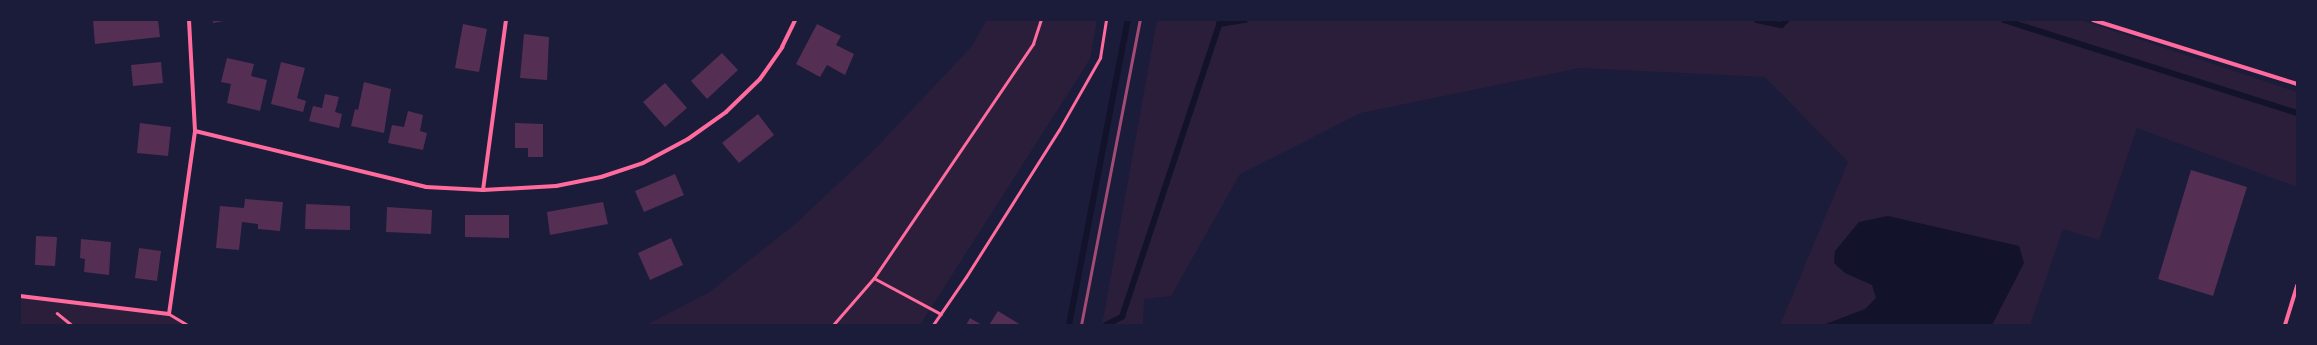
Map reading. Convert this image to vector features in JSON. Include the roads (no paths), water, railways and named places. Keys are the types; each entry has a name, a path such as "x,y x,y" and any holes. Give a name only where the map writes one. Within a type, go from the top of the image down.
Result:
{"street":[{"path":"20,296 169,314 195,131 189,20"},
{"path":"483,190 506,20"},
{"path":"195,131 426,187 483,190 556,186 601,177 643,163 681,142 726,112 760,79 782,47 795,20"},
{"path":"2093,20 2297,84"},
{"path":"2285,325 2297,286"}],"lane":[{"path":"169,314 187,325"}],"waterway":[{"path":"1069,325 1128,20"},
{"path":"1106,325 1122,317 1221,20"},
{"path":"1219,24 1245,20"},
{"path":"1757,20 1781,25 1787,20"},
{"path":"2004,20 2297,113"}],"railway":[{"path":"1081,325 1140,20"}]}
